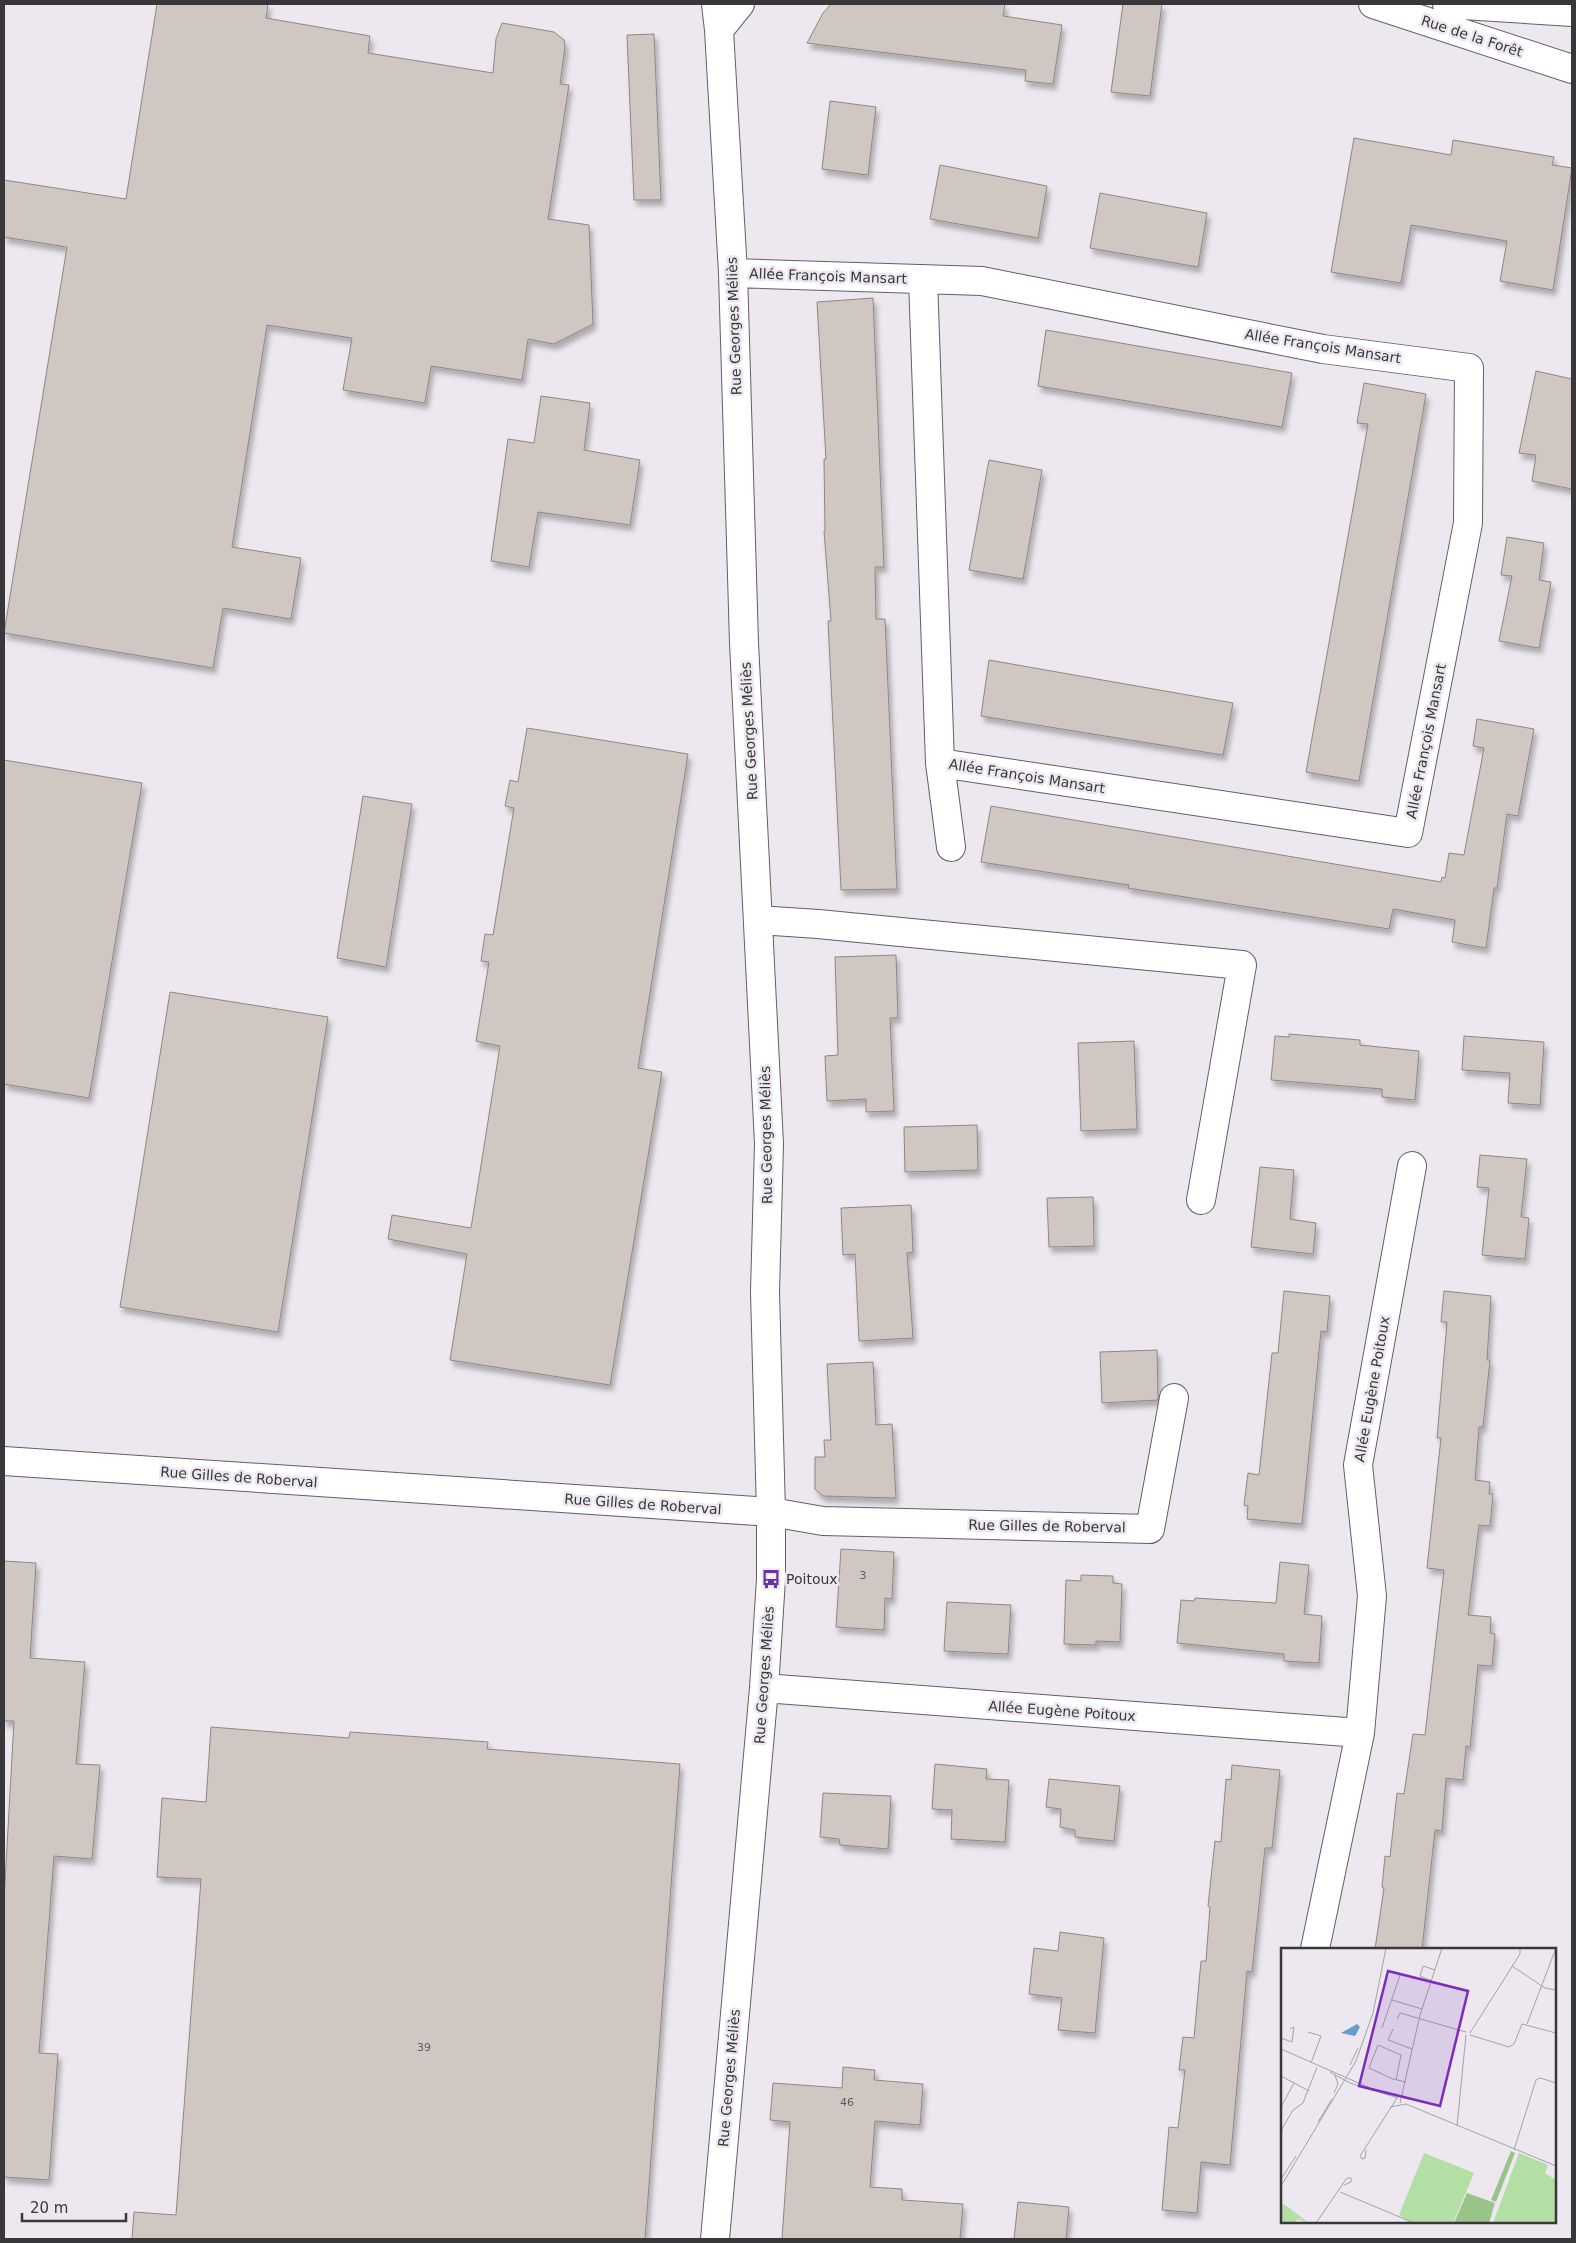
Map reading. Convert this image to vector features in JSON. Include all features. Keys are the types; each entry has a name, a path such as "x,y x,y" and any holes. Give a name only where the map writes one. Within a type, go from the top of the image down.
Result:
{"street":[{"name":"Rue Georges Méliès","path":"715,2239 764,1688 771,1579 765,1292 769,1144 744,643 733,273 717,17 740,4"},
{"name":"Rue de la Forêt","path":"1372,4 1572,69"},
{"name":"Rue de la Forêt","path":"1447,4 1572,12"},
{"name":"Allée François Mansart","path":"733,273 923,279 982,281 1323,349 1469,368 1468,523 1408,834 940,763 923,279"},
{"path":"940,763 951,847"},
{"path":"759,920 828,925 1242,966 1201,1200"},
{"name":"Allée Eugène Poitoux","path":"1315,1948 1360,1733 1372,1596 1358,1465 1412,1166"},
{"name":"Rue Gilles de Roberval","path":"4,1461 771,1512 823,1521 1150,1529 1174,1398"},
{"name":"Allée Eugène Poitoux","path":"764,1688 1360,1733"}],"building":[{"path":"157,4 268,4 266,18 370,36 368,53 493,73 496,39 502,23 554,32 564,40 565,47 560,84 569,85 548,219 589,225 593,324 554,344 528,339 522,380 431,366 425,403 343,390 352,338 267,325 232,547 301,558 291,619 223,608 213,668 4,633 67,247 4,237 4,180 126,199"},
{"path":"831,4 1005,4 1003,16 1062,25 1053,84 1025,81 1026,70 807,43 823,13"},
{"path":"1123,4 1162,4 1150,96 1111,92"},
{"path":"654,34 661,200 634,200 627,35"},
{"path":"830,101 876,107 868,175 822,169"},
{"path":"1354,138 1451,155 1453,140 1554,157 1552,165 1572,168 1553,290 1500,281 1507,241 1411,225 1401,283 1331,272"},
{"path":"940,165 1047,186 1038,238 930,219"},
{"path":"1100,193 1207,213 1198,267 1090,248"},
{"path":"873,298 884,567 875,567 876,619 885,619 897,889 841,890 828,621 831,621 824,531 824,459 826,459 817,302"},
{"path":"1046,330 1292,373 1282,427 1038,386"},
{"path":"1536,371 1572,379 1572,489 1532,481 1536,455 1519,453"},
{"path":"1364,383 1426,394 1359,781 1306,772 1368,424 1357,423"},
{"path":"541,396 590,403 584,450 640,460 630,525 538,512 529,567 491,561 508,439 534,443"},
{"path":"989,460 1042,470 1023,579 969,570"},
{"path":"1507,537 1544,543 1539,580 1551,582 1539,648 1499,641 1512,576 1501,575"},
{"path":"989,660 1233,703 1223,755 981,716"},
{"path":"1477,719 1534,729 1518,816 1507,814 1497,888 1494,888 1486,948 1452,942 1455,920 1393,909 1389,929 1128,888 1129,885 981,862 991,806 1441,882 1442,877 1445,878 1449,853 1464,855 1484,748 1473,746"},
{"path":"527,728 688,754 638,1068 662,1072 610,1385 450,1360 467,1254 388,1239 392,1215 471,1228 500,1046 476,1041 489,962 481,961 485,934 493,935 514,808 505,806 510,780 518,782"},
{"path":"4,760 142,783 89,1098 4,1084"},
{"path":"363,796 412,804 386,967 337,958"},
{"path":"896,955 898,1018 890,1018 894,1111 866,1112 866,1099 827,1101 825,1056 838,1055 835,957"},
{"path":"170,992 328,1017 278,1332 120,1307"},
{"path":"1289,1034 1360,1040 1360,1045 1419,1051 1415,1100 1382,1097 1382,1089 1271,1080 1275,1036 1289,1037"},
{"path":"1464,1036 1544,1042 1540,1105 1508,1103 1510,1073 1462,1070"},
{"path":"1134,1041 1137,1129 1081,1131 1078,1043"},
{"path":"977,1125 978,1170 905,1172 904,1127"},
{"path":"1480,1155 1527,1159 1521,1217 1529,1218 1525,1259 1482,1255 1489,1188 1477,1187"},
{"path":"1260,1167 1294,1170 1290,1219 1316,1223 1313,1254 1251,1247"},
{"path":"1093,1197 1094,1246 1049,1247 1047,1198"},
{"path":"911,1205 913,1252 907,1253 913,1338 859,1341 855,1254 843,1255 841,1208"},
{"path":"1284,1291 1330,1296 1327,1332 1321,1331 1302,1524 1247,1519 1248,1506 1244,1505 1248,1473 1259,1475 1272,1353 1278,1353"},
{"path":"1444,1291 1491,1296 1487,1360 1490,1360 1483,1427 1479,1427 1475,1480 1490,1482 1489,1494 1493,1494 1490,1526 1479,1525 1468,1615 1491,1617 1490,1633 1495,1634 1492,1666 1478,1665 1470,1747 1466,1746 1463,1780 1446,1778 1442,1831 1435,1830 1422,1948 1375,1948 1384,1888 1382,1887 1385,1856 1390,1857 1397,1793 1404,1794 1413,1734 1425,1735 1444,1570 1427,1568 1441,1438 1437,1438 1447,1322 1441,1322"},
{"path":"1157,1350 1158,1400 1102,1403 1100,1352"},
{"path":"873,1362 876,1425 892,1424 896,1498 823,1496 815,1489 815,1457 825,1457 824,1440 831,1440 827,1364"},
{"path":"841,1549 894,1552 892,1599 885,1598 884,1630 836,1627"},
{"path":"4,1561 36,1563 30,1658 85,1662 76,1764 100,1765 92,1859 54,1856 39,2053 58,2054 49,2180 4,2177 4,1901 14,1721 4,1721"},
{"path":"1280,1562 1309,1565 1304,1614 1322,1616 1319,1663 1284,1661 1284,1654 1177,1643 1181,1600 1194,1601 1195,1598 1276,1603"},
{"path":"1081,1575 1113,1576 1113,1583 1122,1584 1120,1642 1096,1641 1096,1645 1064,1644 1066,1580 1081,1581"},
{"path":"947,1602 1011,1605 1008,1654 944,1651"},
{"path":"211,1727 349,1738 350,1732 488,1742 487,1749 680,1764 645,2239 132,2239 134,2212 176,2215 201,1879 157,1877 162,1798 206,1802"},
{"path":"935,1764 987,1769 986,1779 1009,1780 1005,1842 951,1839 952,1810 932,1809"},
{"path":"1232,1765 1280,1770 1272,1848 1265,1848 1252,1972 1247,1971 1230,2165 1201,2162 1197,2213 1162,2210 1169,2127 1178,2128 1185,2070 1179,2070 1183,2037 1194,2038 1201,1961 1206,1961 1210,1907 1208,1906 1215,1841 1221,1842 1226,1779 1231,1780"},
{"path":"1049,1779 1120,1786 1114,1841 1075,1837 1075,1830 1060,1827 1061,1809 1046,1807"},
{"path":"823,1793 891,1796 888,1849 840,1845 839,1839 820,1837"},
{"path":"1060,1932 1104,1938 1095,2033 1058,2030 1062,1998 1029,1994 1034,1948 1058,1951"},
{"path":"843,2067 875,2070 874,2080 923,2084 920,2125 875,2121 870,2187 902,2189 902,2200 963,2204 960,2239 782,2239 790,2122 770,2120 773,2083 842,2088"},
{"path":"1018,2202 1069,2207 1066,2239 1014,2239"}],"place":[{"name":"Poitoux","path":"771,1579"}]}
